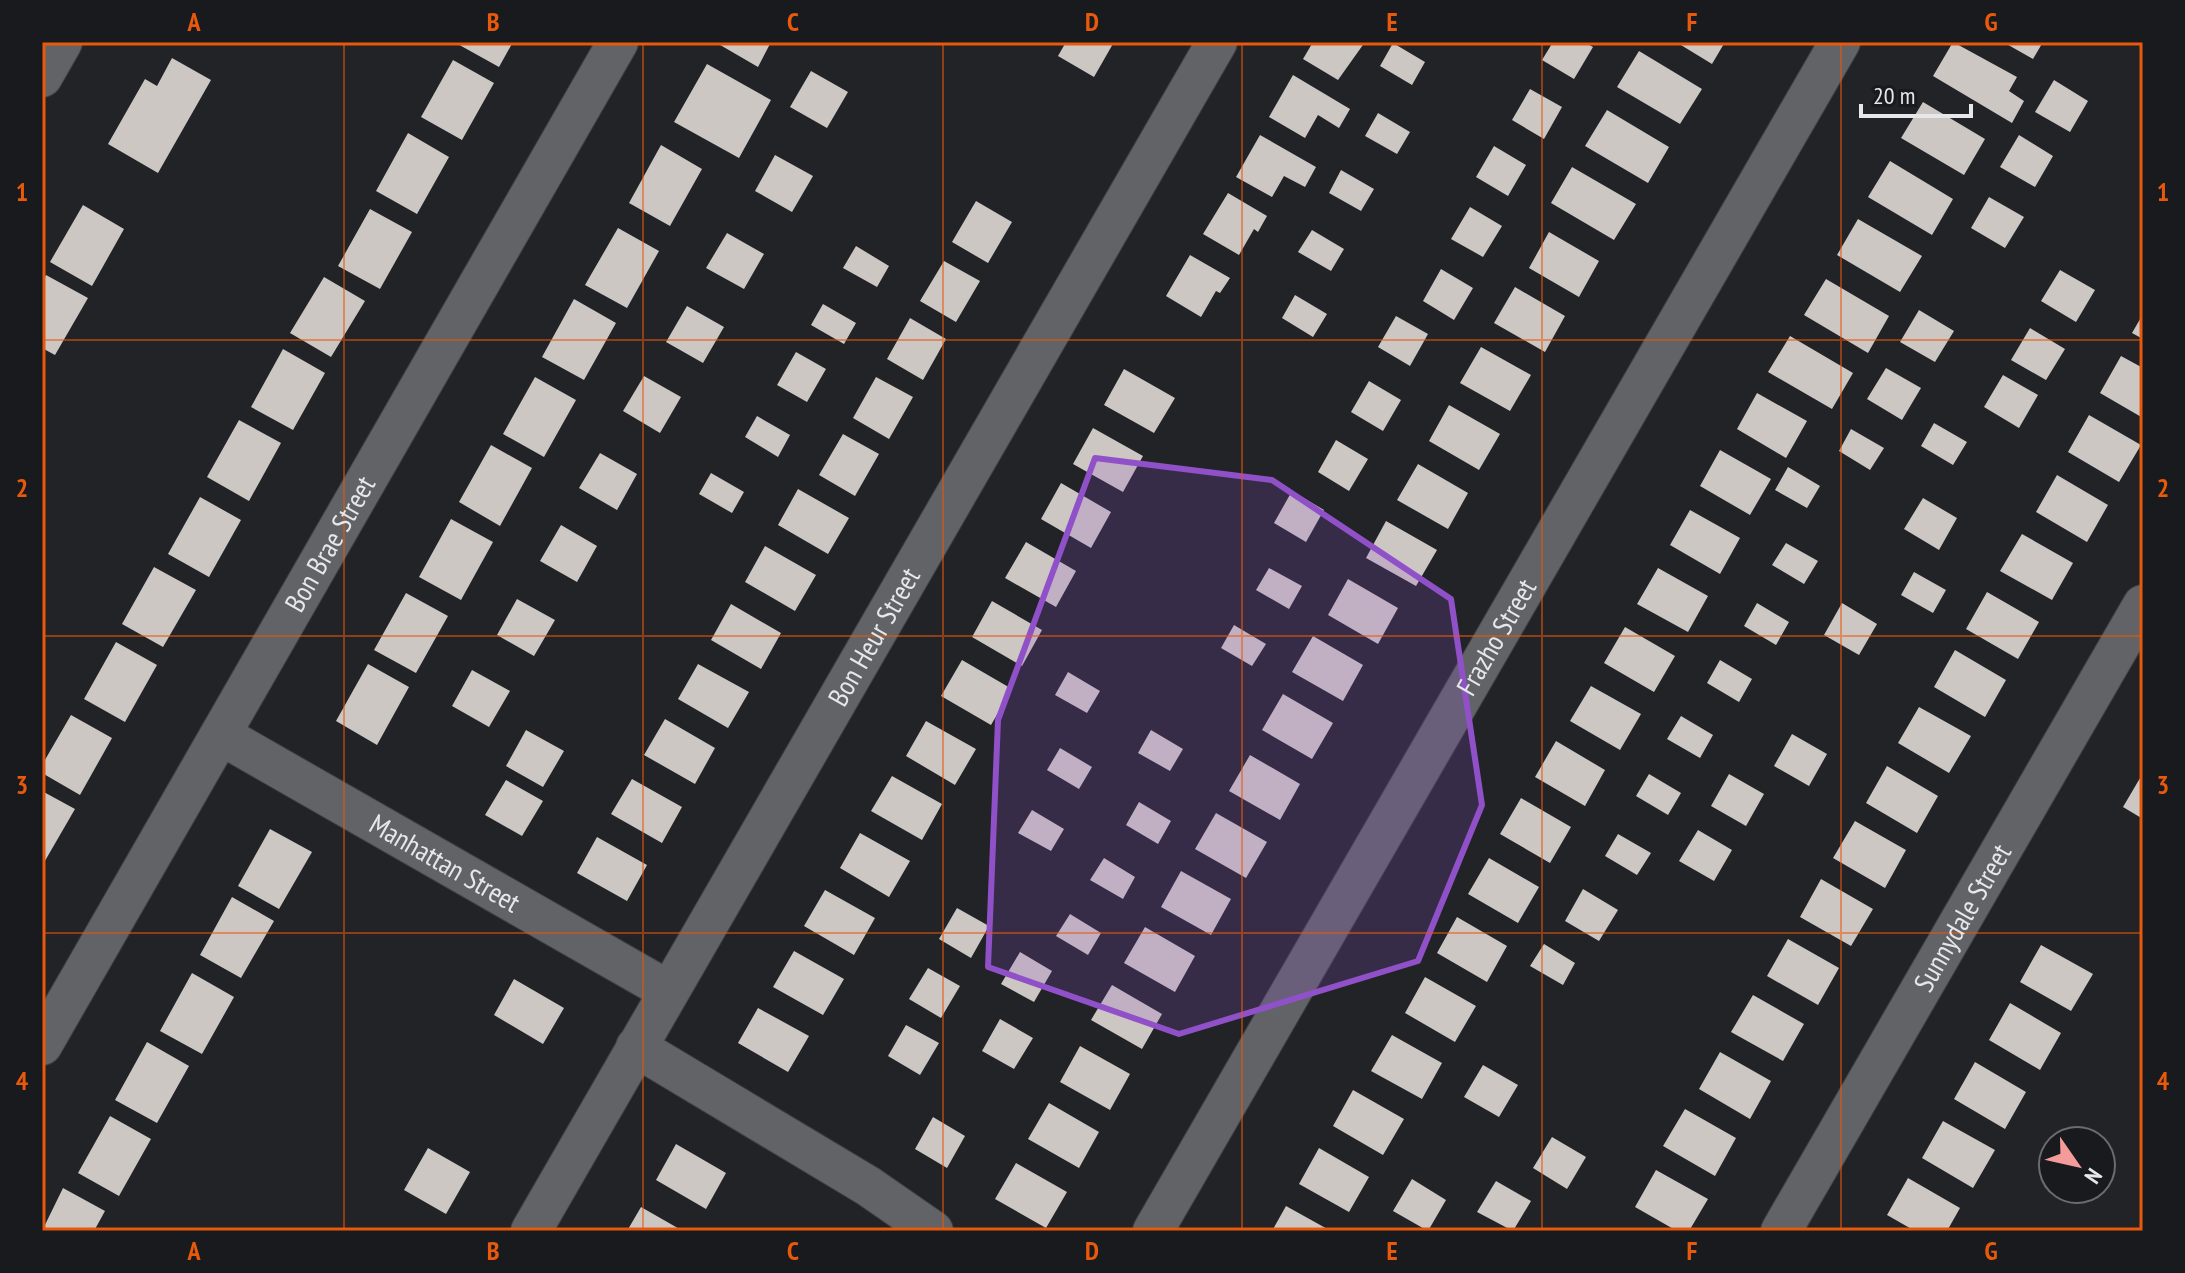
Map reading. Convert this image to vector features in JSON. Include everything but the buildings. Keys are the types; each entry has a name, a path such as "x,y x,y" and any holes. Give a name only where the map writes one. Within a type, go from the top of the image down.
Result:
{"street":[{"path":"42,77 62,42"},
{"name":"Bon Brae Street","path":"42,1045 618,42"},
{"name":"Bon Heur Street","path":"531,1231 667,990 1217,42"},
{"name":"Frazho Street","path":"1153,1231 1840,42"},
{"name":"Sunnydale Street","path":"1781,1231 2143,605"},
{"name":"Manhattan Street","path":"221,735 667,990"},
{"path":"636,1047 868,1186 933,1231"}],"highlighted area":[{"path":"1095,458 1272,480 1451,599 1482,805 1418,961 1179,1034 988,967 998,720"}]}
